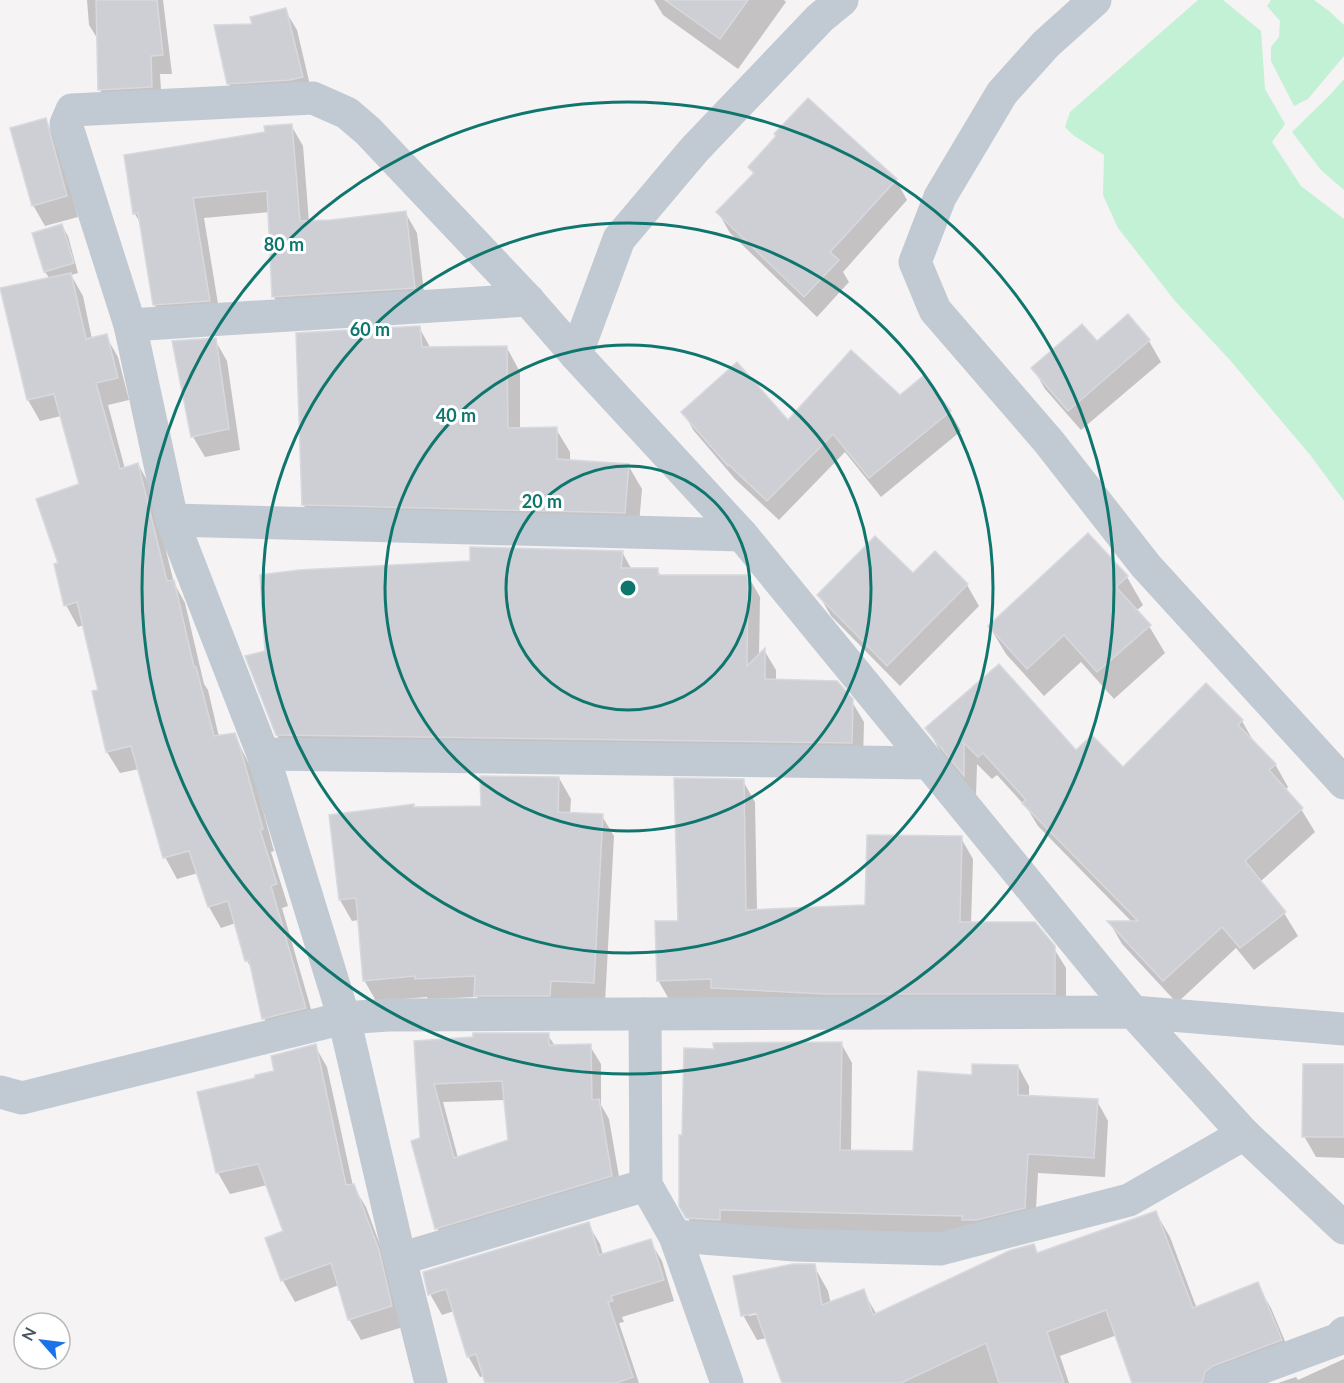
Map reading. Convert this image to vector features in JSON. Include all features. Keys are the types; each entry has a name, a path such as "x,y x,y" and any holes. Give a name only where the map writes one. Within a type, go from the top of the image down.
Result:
{"street":[{"path":"576,355 619,239 694,150 820,18 842,0"},
{"path":"1095,0 1046,44 1002,93 940,197 915,262 935,310 1049,442 1146,566 1344,783"},
{"path":"431,1383 344,1018 263,754 172,520 130,325 66,124 72,110 313,98 347,113 368,131 528,300 742,535 1134,1012 1244,1134 1344,1228"},
{"path":"130,325 528,300"},
{"path":"172,520 742,535"},
{"path":"263,754 928,763"},
{"path":"0,1092 22,1098 344,1018 1134,1012 1344,1029"},
{"path":"645,1014 646,1185 675,1236 727,1383"},
{"path":"675,1236 795,1245 940,1249 1129,1200 1244,1134"},
{"path":"400,1259 646,1185"},
{"path":"1220,1383 1339,1339 1344,1333"}],"green space":[{"path":"1198,0 1223,0 1261,31 1265,89 1285,124 1272,142 1301,186 1344,219 1344,501 1311,456 1229,359 1175,301 1118,228 1103,195 1104,155 1073,135 1065,127 1070,112"},
{"path":"1271,0 1314,0 1344,25 1344,56 1308,99 1294,106 1271,61 1271,47 1279,37 1280,21 1267,6"},
{"path":"1344,79 1344,190 1321,170 1292,132"}],"building":[{"path":"96,0 157,0 163,55 151,56 152,87 98,90"},
{"path":"665,0 748,0 720,39"},
{"path":"286,8 303,77 227,84 214,25 252,24 250,17"},
{"path":"808,98 897,179 830,252 839,260 804,297 716,212 754,173 748,167 776,136 774,134"},
{"path":"46,118 67,196 32,206 10,128"},
{"path":"292,124 300,221 331,220 406,211 415,288 272,297 267,191 193,198 210,301 153,305 138,213 133,214 124,155 265,132 264,126"},
{"path":"62,224 74,263 44,272 32,233"},
{"path":"71,273 86,339 107,334 118,378 96,383 120,469 138,463 167,581 174,580 194,667 196,667 214,736 235,733 240,747 263,829 260,830 277,884 271,886 306,1008 262,1019 249,960 245,961 228,901 208,907 189,851 163,858 131,746 106,752 92,691 98,690 77,602 64,606 54,564 58,563 36,499 79,484 54,394 27,400 0,288"},
{"path":"1128,314 1150,340 1068,411 1031,368 1082,324 1097,341"},
{"path":"420,326 422,347 507,346 508,428 557,427 557,459 629,464 625,513 302,505 296,333"},
{"path":"216,338 229,429 191,437 172,341"},
{"path":"851,350 900,395 923,376 951,411 869,478 833,434 767,501 728,466 681,412 737,362 788,420"},
{"path":"1088,533 1128,576 1116,587 1151,625 1097,672 1064,635 1027,669 988,626"},
{"path":"875,536 913,573 935,551 968,584 887,666 817,595"},
{"path":"470,547 623,551 621,568 658,568 658,575 748,575 747,666 765,648 765,679 837,681 853,699 852,743 276,735 245,656 265,651 260,575 299,570 470,561"},
{"path":"999,664 1076,750 1092,735 1123,767 1206,683 1243,720 1238,725 1276,764 1269,770 1303,808 1245,861 1286,912 1240,948 1222,927 1163,981 1107,921 1138,921 1022,803 1026,800 983,753 978,757 964,743 964,776 925,728"},
{"path":"480,776 559,777 558,812 603,814 594,983 551,981 550,996 474,996 475,976 415,979 415,976 363,981 356,898 339,900 329,815 414,804 414,807 481,806"},
{"path":"674,778 744,779 746,910 865,905 867,835 962,836 960,922 1035,922 1055,946 1055,994 825,994 711,988 711,979 657,981 655,921 678,921"},
{"path":"473,1033 549,1033 549,1045 591,1044 592,1100 599,1099 612,1176 435,1229 411,1141 420,1138 414,1041 473,1037","holes":["502,1081 508,1140 454,1158 434,1084"]},
{"path":"842,1042 840,1150 913,1151 918,1071 972,1075 972,1064 1018,1065 1018,1095 1098,1099 1094,1158 1028,1154 1025,1208 976,1220 962,1220 962,1216 720,1210 720,1220 686,1218 679,1206 679,1135 682,1135 684,1048 714,1049 713,1043"},
{"path":"316,1044 346,1185 354,1184 379,1250 392,1306 348,1320 331,1263 281,1281 265,1238 283,1231 258,1164 216,1173 197,1092 274,1071 271,1056"},
{"path":"1303,1064 1344,1064 1344,1137 1302,1137"},
{"path":"1156,1211 1193,1308 1258,1282 1282,1340 1213,1366 1205,1372 1202,1383 1132,1383 1106,1310 1047,1332 1064,1383 999,1383 986,1343 901,1383 782,1383 756,1313 741,1316 733,1276 793,1264 815,1264 822,1305 864,1289 873,1315 1011,1250 1034,1244 1037,1253"},
{"path":"589,1222 599,1255 651,1239 664,1280 611,1296 613,1301 608,1302 633,1377 616,1383 485,1383 476,1354 467,1357 446,1289 428,1295 423,1272"}]}
